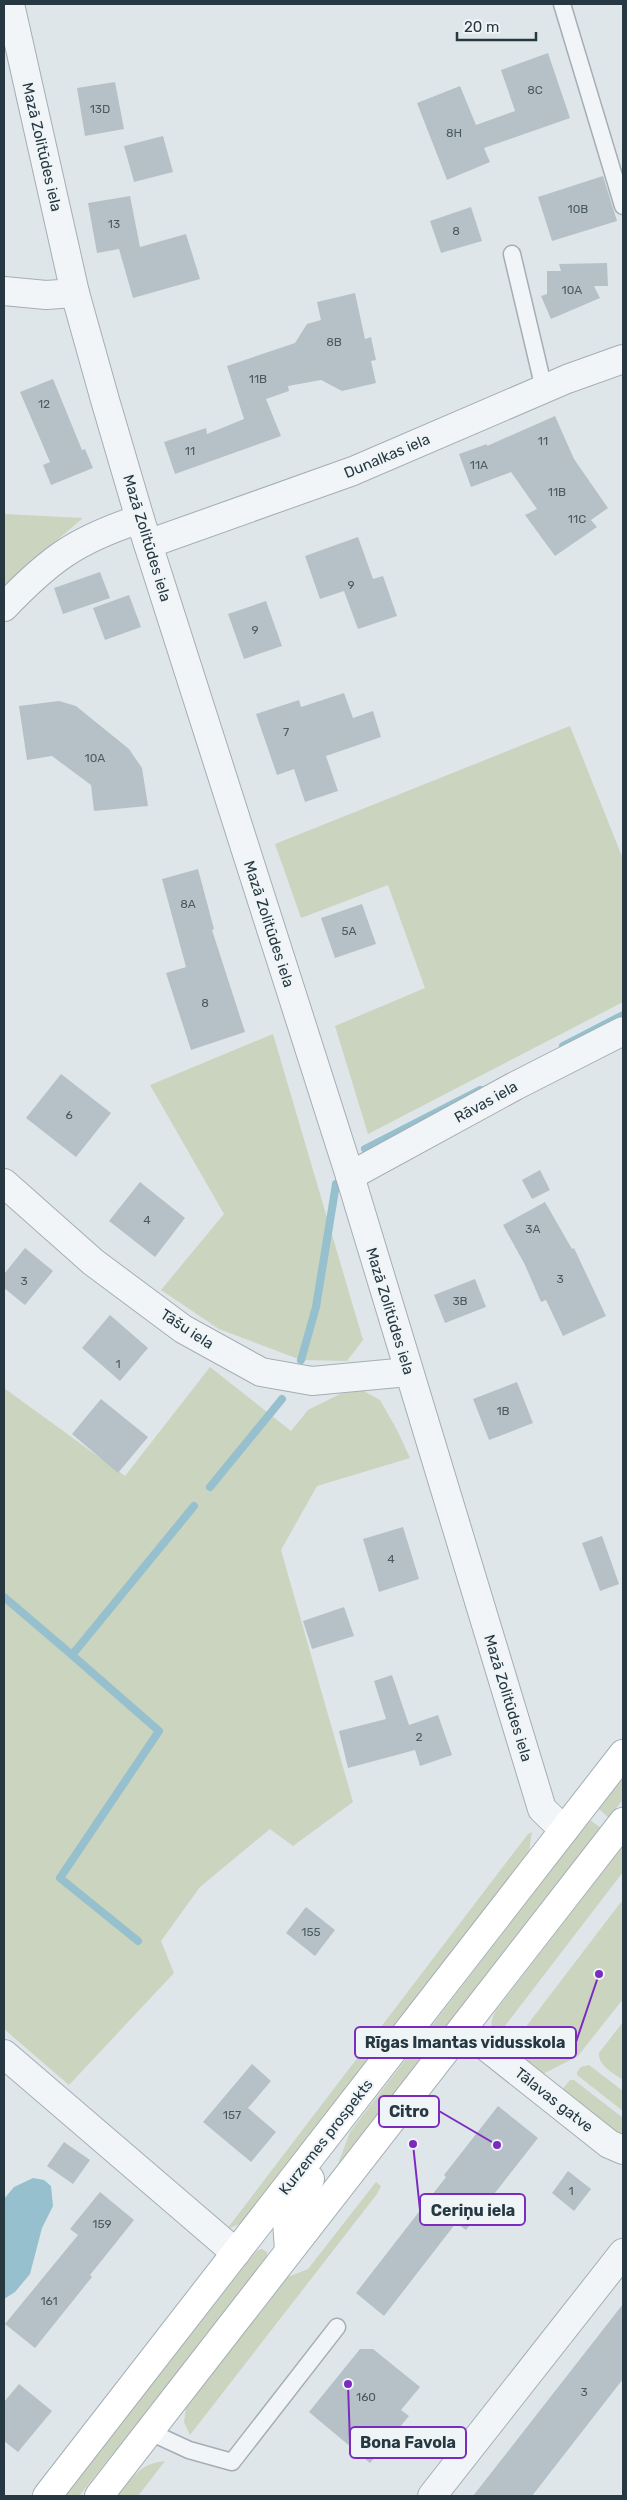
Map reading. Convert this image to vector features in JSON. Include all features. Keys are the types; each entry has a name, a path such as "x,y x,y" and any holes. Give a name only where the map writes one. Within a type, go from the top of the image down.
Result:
{"main road":[{"name":"Kurzemes prospekts","path":"47,2496 623,1754"},
{"path":"99,2496 289,2250 464,2029 623,1822"},
{"path":"289,2250 287,2221 322,2155 328,2134"}],"street":[{"name":"Mazā Zolitūdes iela","path":"10,4 75,293 144,531 350,1176 542,1809 564,1830"},
{"path":"4,292 46,295 75,293"},
{"name":"Dunalkas iela","path":"4,607 49,563 73,546 101,532 144,531 353,471 544,389 623,359"},
{"name":"Rāvas iela","path":"350,1176 515,1086 623,1031"},
{"name":"Tāšu iela","path":"4,1183 94,1262 183,1329 261,1372 312,1381 408,1372"},
{"name":"Tālavas gatve","path":"464,2029 609,2144 623,2150"},
{"path":"4,2054 236,2253"},
{"path":"432,2496 623,2253"}],"lane":[{"path":"562,4 623,206"},
{"path":"512,254 544,389"},
{"path":"150,2432 189,2450 232,2462 337,2327"}],"green space":[{"path":"4,514 83,518 4,585"},
{"path":"570,726 623,859 623,1002 368,1134 335,1026 425,988 388,885 301,918 275,844"},
{"path":"273,1034 363,1340 347,1361 301,1360 219,1329 161,1290 224,1214 150,1085"},
{"path":"210,1367 291,1431 308,1410 340,1394 362,1390 380,1400 410,1458 317,1486 281,1550 353,1802 293,1846 270,1829 200,1887 161,1941 174,1973 69,2085 4,2029 4,1388 125,1476"},
{"path":"623,1778 623,1799 609,1818 599,1809"},
{"path":"590,1820 601,1828 298,2221 299,2215 338,2164 350,2132"},
{"path":"532,1832 529,1851 522,1861 250,2214 240,2224 227,2229 528,1834"},
{"path":"623,1846 623,1872 495,2039 492,2024 497,2009"},
{"path":"621,1902 623,1904 623,1999 578,2056 541,2075 509,2049"},
{"path":"623,2022 623,2080 601,2062 599,2053"},
{"path":"589,2065 623,2091 623,2111 577,2075 581,2067"},
{"path":"570,2080 574,2080 623,2118 623,2142 561,2091"},
{"path":"376,2182 381,2186 377,2194 190,2435 184,2422 186,2408 288,2277 308,2269"},
{"path":"262,2249 267,2252 267,2257 242,2291 79,2496 64,2496 251,2258 258,2250"},
{"path":"165,2461 138,2496 118,2496 137,2472 149,2465"}],"water":[{"path":"33,2178 44,2180 51,2186 53,2206 42,2228 30,2274 15,2292 4,2299 4,2199 14,2187"}],"building":[{"path":"548,53 570,118 484,148 490,162 447,180 417,103 460,86 476,125 515,111 501,70"},
{"path":"115,82 124,129 85,136 77,88"},
{"path":"163,136 173,172 134,182 124,146"},
{"path":"603,176 617,221 552,241 538,197"},
{"path":"130,196 140,247 186,234 200,279 133,298 119,249 97,253 88,203"},
{"path":"471,207 482,241 441,253 430,221"},
{"path":"607,263 608,286 594,286 600,298 551,319 541,296 547,294 547,271 561,271 559,264"},
{"path":"355,293 365,339 371,337 376,360 371,361 376,383 342,391 321,380 288,386 289,391 266,399 281,436 175,474 164,442 206,428 207,434 244,419 227,366 295,343 307,324 321,320 317,302"},
{"path":"53,379 82,450 85,449 93,468 51,485 43,465 50,462 20,392"},
{"path":"555,416 574,459 608,508 591,520 597,527 555,556 525,515 537,509 511,472 471,487 459,454 487,444 487,446"},
{"path":"358,537 373,579 383,576 397,616 358,629 344,591 320,599 305,556"},
{"path":"100,572 110,598 63,614 54,588"},
{"path":"129,595 141,627 105,640 93,608"},
{"path":"266,601 282,646 244,659 228,614"},
{"path":"344,693 353,718 373,711 381,737 326,756 338,791 305,802 294,769 277,775 256,714 299,700 301,707"},
{"path":"59,701 76,706 129,749 142,768 148,806 94,811 91,785 52,756 27,760 19,706"},
{"path":"198,869 214,929 212,930 245,1032 191,1050 166,973 186,967 162,879"},
{"path":"362,904 376,944 335,958 321,918"},
{"path":"61,1074 111,1113 76,1157 26,1118"},
{"path":"540,1170 550,1190 532,1199 522,1180"},
{"path":"140,1182 185,1218 155,1257 109,1221"},
{"path":"545,1202 572,1249 574,1248 606,1316 563,1336 546,1300 541,1302 525,1265 503,1225"},
{"path":"25,1248 53,1271 25,1305 4,1288 4,1274"},
{"path":"475,1279 486,1307 445,1323 434,1295"},
{"path":"110,1315 148,1348 120,1381 82,1348"},
{"path":"517,1382 533,1423 489,1440 473,1399"},
{"path":"101,1399 148,1437 118,1473 72,1434"},
{"path":"403,1527 419,1579 379,1592 363,1539"},
{"path":"602,1536 619,1584 600,1591 582,1543"},
{"path":"344,1607 354,1636 312,1649 303,1621"},
{"path":"392,1675 409,1725 438,1715 452,1755 420,1766 415,1750 348,1768 339,1731 386,1719 374,1681"},
{"path":"306,1907 335,1930 315,1956 286,1933"},
{"path":"252,2064 271,2081 248,2108 276,2132 251,2162 203,2122"},
{"path":"498,2106 538,2138 466,2230 456,2223 384,2316 356,2293 446,2177 444,2175"},
{"path":"64,2142 90,2160 73,2184 47,2166"},
{"path":"568,2171 591,2189 574,2211 552,2193"},
{"path":"100,2192 134,2220 90,2275 92,2277 35,2348 5,2324 78,2235 70,2229"},
{"path":"623,2304 623,2379 532,2496 473,2496"},
{"path":"360,2349 373,2349 420,2387 401,2410 409,2416 370,2463 309,2412"},
{"path":"19,2384 52,2411 18,2452 4,2441 4,2402"}],"waterway":[{"path":"563,1046 623,1015"},
{"path":"365,1149 480,1090"},
{"path":"301,1360 316,1307 336,1184"},
{"path":"210,1487 282,1399"},
{"path":"138,1941 60,1878 159,1731 72,1655 194,1506"},
{"path":"4,1597 72,1655"}],"place":[{"name":"Rīgas Imantas vidusskola","path":"599,1974"},
{"name":"Ceriņu iela","path":"413,2144"},
{"name":"Citro","path":"497,2145"},
{"name":"Bona Favola","path":"348,2384"}]}
